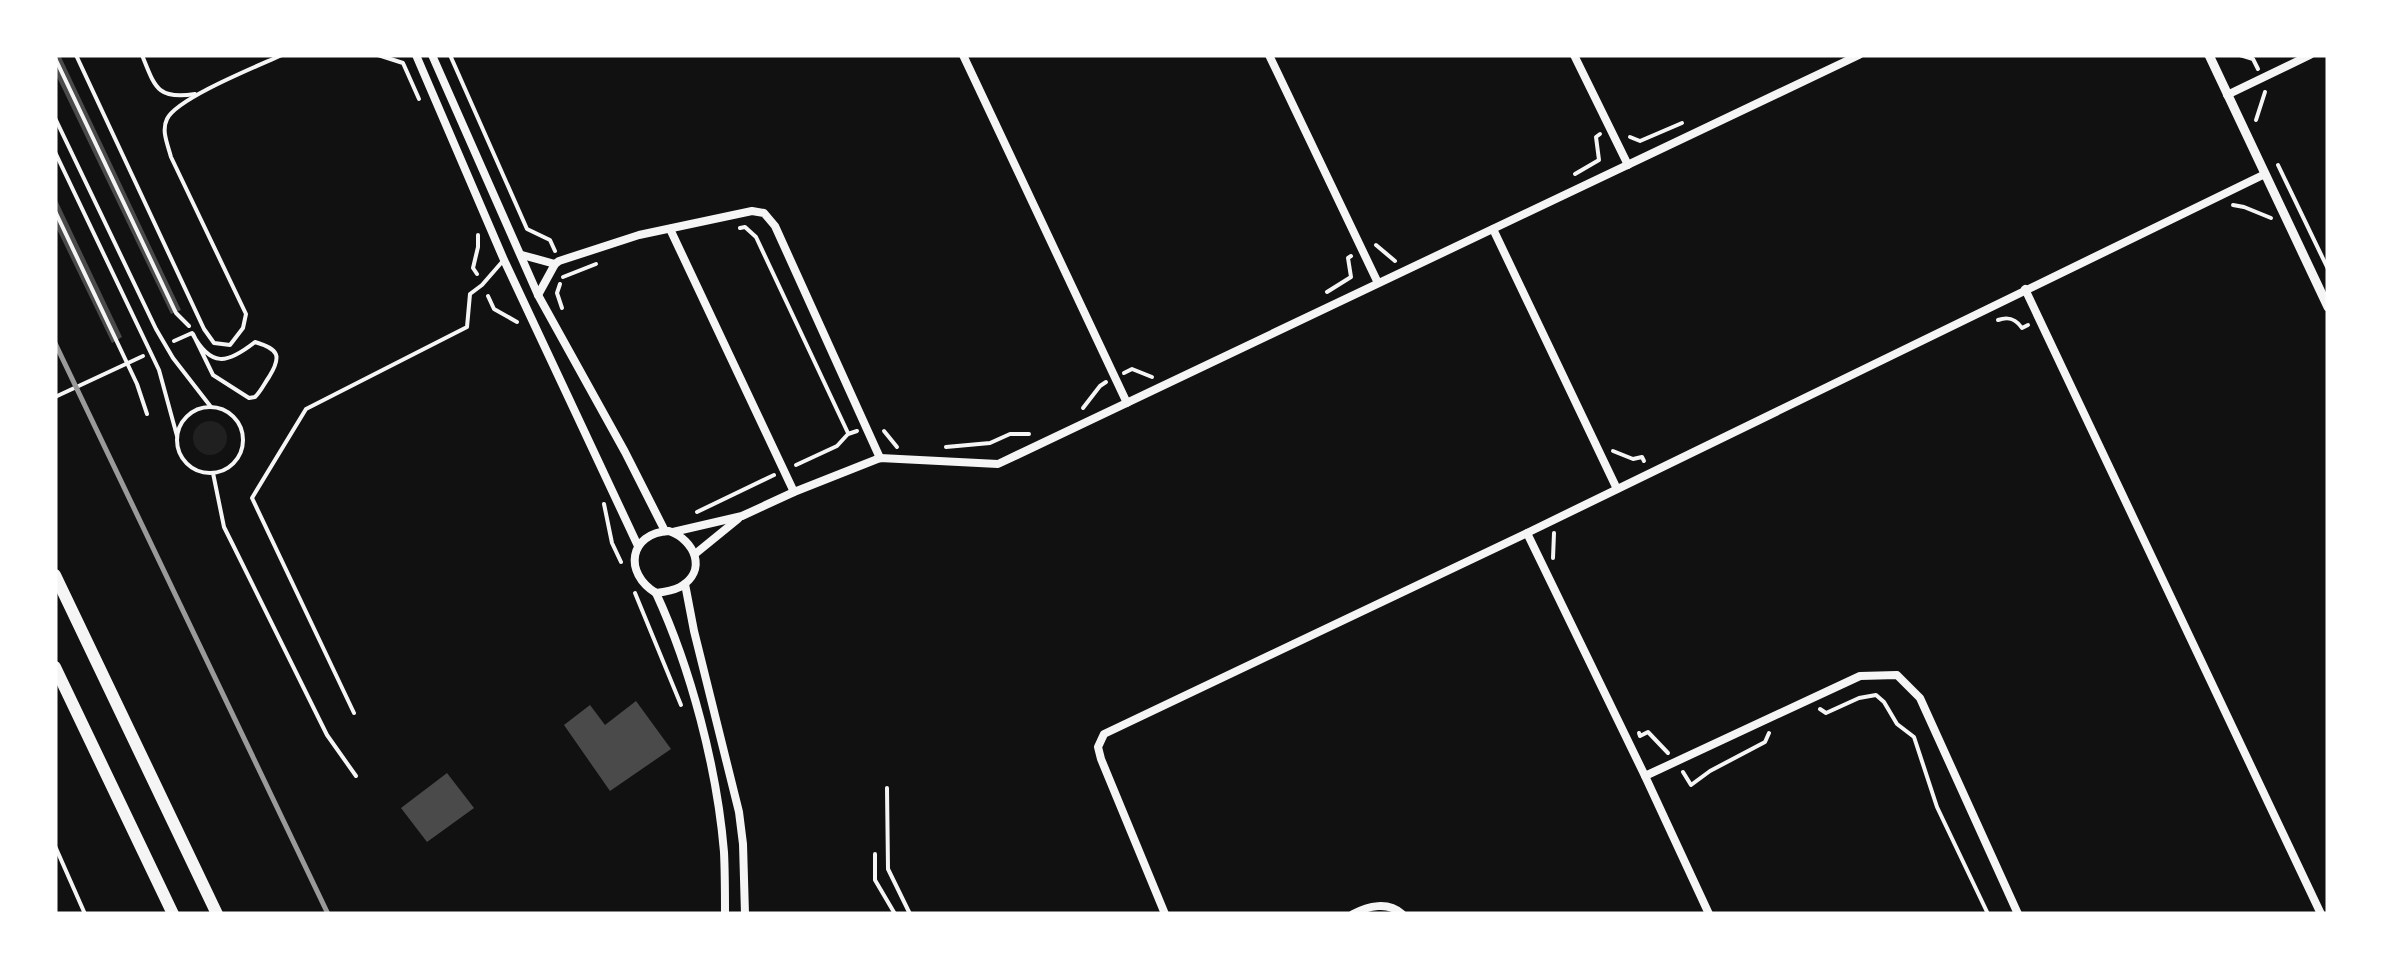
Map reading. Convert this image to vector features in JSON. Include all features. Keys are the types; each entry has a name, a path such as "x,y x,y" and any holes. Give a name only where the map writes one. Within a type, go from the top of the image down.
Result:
{"highway":[{"path":"55,576 218,914"},
{"path":"55,667 173,914"}],"street":[{"path":"416,55 504,260 638,546"},
{"path":"432,55 538,295 669,532 681,535 695,554 692,576 685,584 656,593"},
{"path":"963,55 1127,403"},
{"path":"1269,55 1378,283"},
{"path":"1574,55 1628,165"},
{"path":"725,914 724,854 714,774 675,635 656,593 636,570 634,558 646,537 742,516 880,458 998,464 1859,55"},
{"path":"2208,55 2328,307"},
{"path":"2228,95 2310,55"},
{"path":"1165,914 1100,759 1098,747 1104,734 1526,534 2265,174"},
{"path":"522,255 557,262 639,235 752,210 764,213 776,226 880,458"},
{"path":"670,229 794,492"},
{"path":"1493,229 1617,489"},
{"path":"538,295 557,262"},
{"path":"2025,289 2320,914"},
{"path":"695,554 742,516"},
{"path":"1526,534 1709,914"},
{"path":"685,584 741,828 745,914"},
{"path":"1645,776 1860,676 1897,675 1920,698 2018,914"},
{"path":"708,751 724,746"},
{"path":"1353,914 1370,905 1397,909 1402,914"}],"lane":[{"path":"76,55 204,329 214,343 230,344 244,328 246,314 171,157 164,131 168,116 200,94 282,55"},
{"path":"142,55 163,94 200,94"},
{"path":"55,118 156,329 173,358 212,406"},
{"path":"55,152 159,370 177,446 186,464 213,474 234,464 243,444 239,423 232,414 212,406 192,412 179,426 176,436"},
{"path":"354,713 252,498 306,409 466,327 470,294 504,260"},
{"path":"213,474 224,527 232,545 327,735 356,776"},
{"path":"887,788 888,869 910,914"}],"path":[{"path":"378,55 402,62 425,113"},
{"path":"450,55 527,229 550,240 557,262"},
{"path":"55,58 176,313 188,323 213,375 254,398 278,357 275,351 255,342 238,357"},
{"path":"2256,119 2268,84"},
{"path":"1569,178 1598,160 1596,136 1610,128 1620,125 1625,135 1640,141 1684,122"},
{"path":"2272,154 2328,269"},
{"path":"2233,204 2272,218 2284,214"},
{"path":"55,211 137,384 147,414"},
{"path":"725,230 744,228 756,237 848,434"},
{"path":"478,231 473,268 494,309 518,322"},
{"path":"1320,296 1350,277 1348,258 1361,248 1373,243 1394,261"},
{"path":"564,315 557,294 563,277 605,260"},
{"path":"1987,323 2006,317 2018,321 2022,328 2040,320"},
{"path":"1072,414 1087,406 1100,386 1132,369 1153,377"},
{"path":"694,514 837,446 848,434 880,426 896,446"},
{"path":"933,447 990,443 1010,434 1027,435 1042,428"},
{"path":"1613,452 1633,459 1642,457 1649,473"},
{"path":"604,494 612,543 623,567"},
{"path":"1540,563 1554,557 1554,534"},
{"path":"631,585 687,719"},
{"path":"1814,706 1826,713 1876,695 1897,724 1914,737 1937,807 1988,914"},
{"path":"1632,718 1640,736 1648,732 1692,785 1764,742 1771,730"},
{"path":"55,846 85,914"}],"shaded area":[{"path":"210,421 222,426 227,438 222,450 210,455 198,450 193,438 198,426"}],"building":[{"path":"55,55 60,55 181,310 171,314 55,73"},
{"path":"55,196 122,337 112,343 55,225"},
{"path":"636,701 671,749 610,791 564,725 590,705 605,725"},
{"path":"447,773 474,808 427,842 401,808"}],"railway":[{"path":"55,343 328,914"}]}
